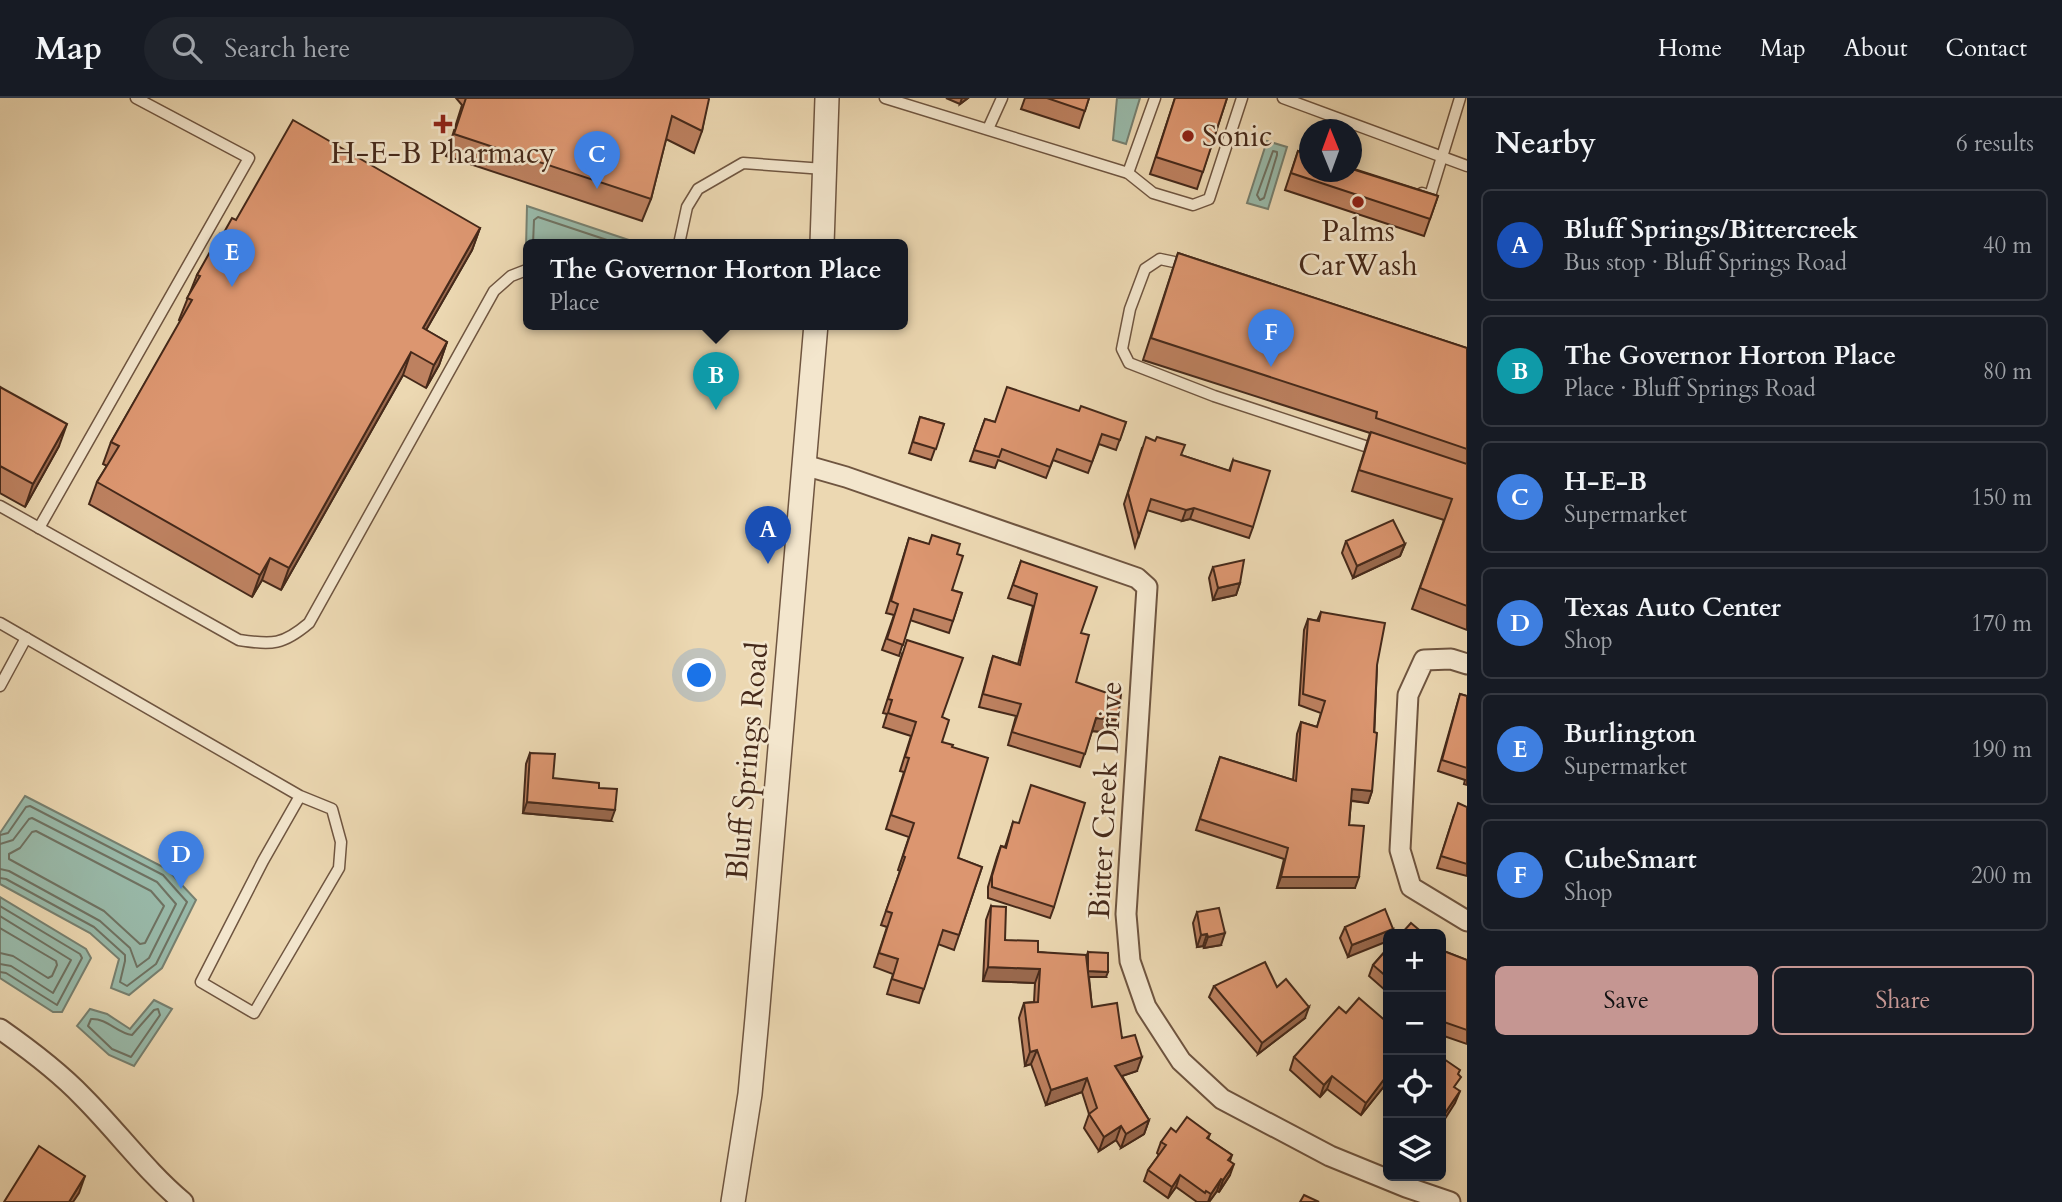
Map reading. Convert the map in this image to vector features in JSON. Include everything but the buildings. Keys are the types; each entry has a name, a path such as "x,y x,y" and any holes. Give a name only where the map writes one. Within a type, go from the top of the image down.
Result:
{"street":[{"path":"822,239 827,98"},
{"name":"Bluff Springs Road","path":"733,1202 750,1094 815,330"},
{"name":"Bitter Creek Drive","path":"804,465 846,477 1137,578 1147,587 1126,915 1130,961 1146,1007 1181,1061 1222,1099 1330,1156 1450,1202"},
{"path":"1467,664 1451,659 1423,660 1408,695 1400,850 1411,887 1467,922"},
{"path":"0,1029 51,1066 85,1098 155,1176 183,1202"}],"lane":[{"path":"39,528 249,158 136,98"},
{"path":"885,98 1128,173 1153,193 1193,205 1209,199 1242,98"},
{"path":"988,129 1002,98"},
{"path":"1128,173 1155,98"},
{"path":"1283,98 1467,166"},
{"path":"1417,192 1430,196 1460,98"},
{"path":"680,239 687,207 698,189 743,163 825,170"},
{"path":"1199,269 1160,259 1145,269 1130,309 1122,349 1129,363 1214,396 1391,454"},
{"path":"0,506 239,640 264,644 291,638 309,623 494,291 511,275 523,271"},
{"path":"0,623 300,796 332,809 341,842 339,868 254,1013 201,982 300,796"},
{"path":"0,686 26,638"}],"water":[{"path":"1117,98 1140,98 1126,144 1113,140"},
{"path":"1267,141 1287,147 1268,209 1247,203"},
{"path":"527,206 626,239 526,239"},
{"path":"25,796 167,869 196,900 162,968 129,995 111,988 119,959 90,933 0,884 0,833"},
{"path":"0,897 86,949 91,958 62,1012 53,1012 0,978"},
{"path":"154,1000 172,1009 134,1066 109,1055 77,1026 90,1009 107,1014 130,1029"}],"place":[{"name":"H-E-B Pharmacy","path":"443,124"},
{"name":"Sonic","path":"1188,136"},
{"name":"H-E-B","path":"597,189"},
{"name":"Palms CarWash","path":"1358,202"},
{"name":"Burlington","path":"232,287"},
{"name":"CubeSmart","path":"1271,367"},
{"name":"The Governor Horton Place","path":"716,410"},
{"name":"Bluff Springs/Bittercreek","path":"768,564"},
{"name":"Texas Auto Center","path":"181,889"}]}
